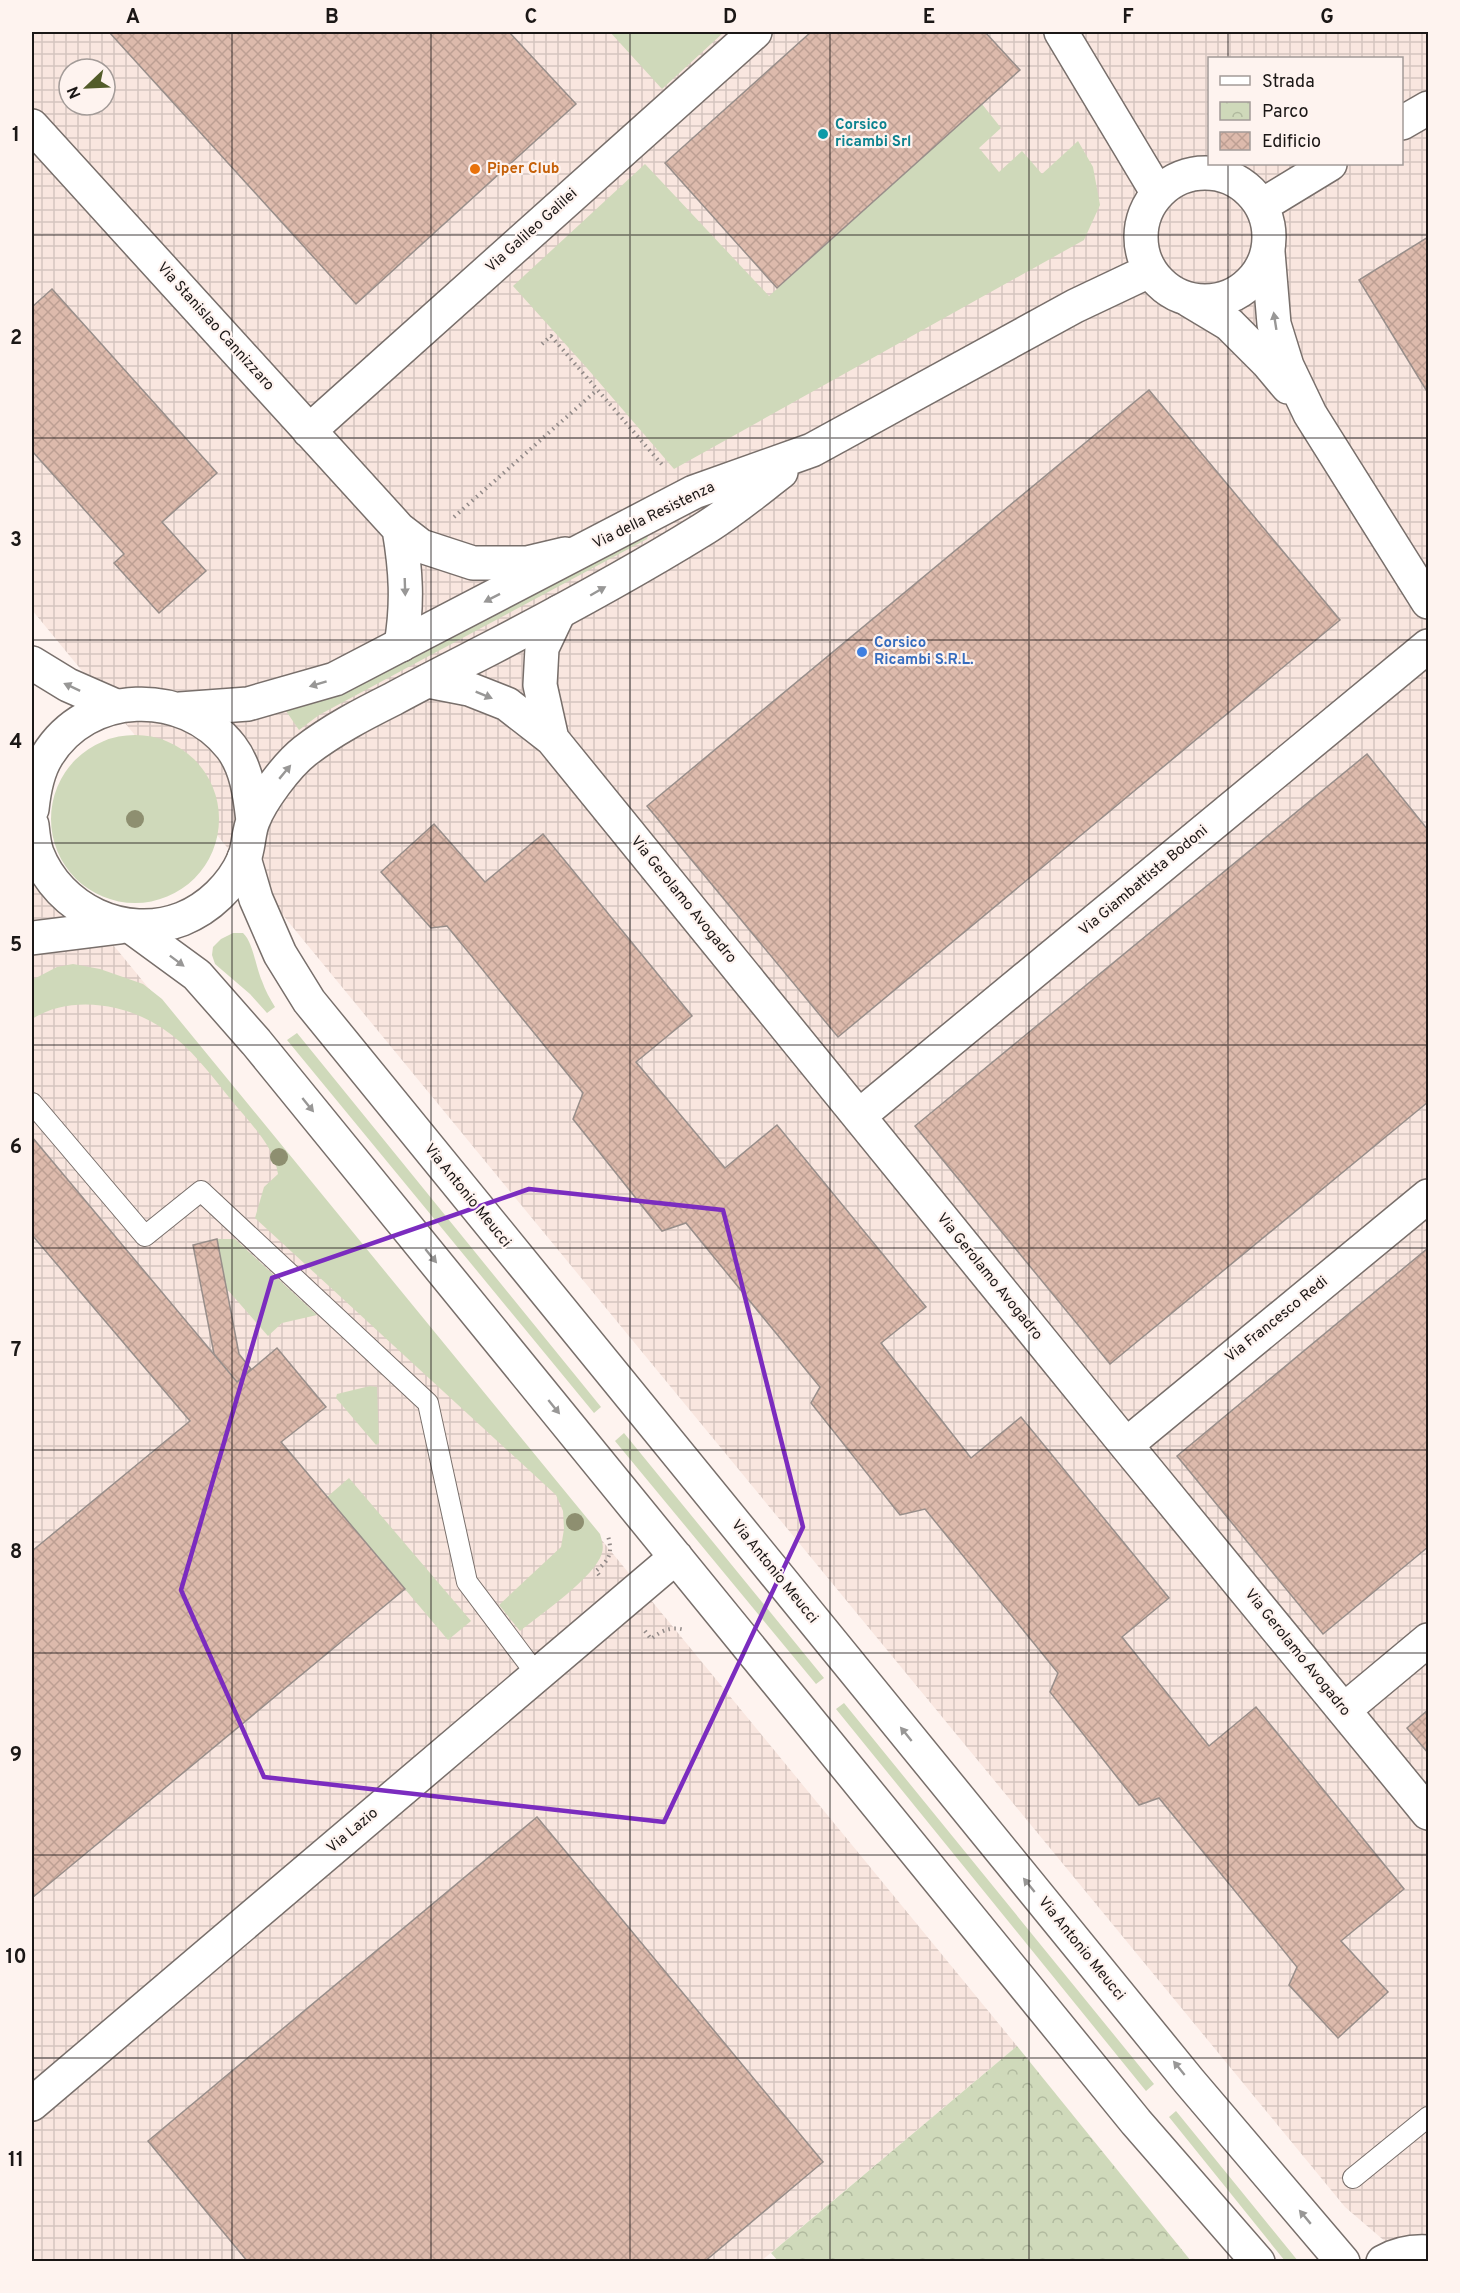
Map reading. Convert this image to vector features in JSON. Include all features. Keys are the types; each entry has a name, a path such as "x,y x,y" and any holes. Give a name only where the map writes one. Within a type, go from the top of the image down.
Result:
{"street":[{"name":"Via Galileo Galilei","path":"309,431 756,32"},
{"path":"1061,32 1157,192"},
{"path":"1403,122 1428,108"},
{"name":"Via Stanislao Cannizzaro","path":"32,126 309,431 410,537 473,563 527,563 587,549"},
{"path":"1261,206 1328,165"},
{"path":"1310,414 1267,362 1228,324 1164,288 1149,271 1140,244 1142,220 1157,192 1171,181 1198,172 1226,176 1247,188 1261,206 1269,229 1268,252 1274,324 1287,366 1310,414 1428,602"},
{"path":"1189,300 1212,301 1233,295 1251,282 1264,263 1268,252"},
{"name":"Via della Resistenza","path":"180,709 248,704 335,679 694,492 812,450 1075,306 1149,271"},
{"path":"32,938 130,926 152,926 181,919 207,905 229,884 244,858 253,821 283,773 305,751 355,719 559,612 704,529 812,450"},
{"path":"401,645 406,614 404,561 410,537"},
{"name":"Via Gerolamo Avogadro","path":"552,739 540,685 542,648 559,612"},
{"name":"Via Giambattista Bodoni","path":"859,1116 1428,646"},
{"path":"32,663 68,685 116,706"},
{"name":"Via Gerolamo Avogadro","path":"428,681 469,689 507,704 552,739 1428,1813"},
{"path":"32,808 35,782 46,757 63,735 85,718 116,706 148,703 180,709 209,724 232,748 249,782 253,821"},
{"path":"32,825 37,853 55,885 70,900 89,913 130,926 197,975 256,1042 1136,2122 1258,2262"},
{"name":"Via Antonio Meucci","path":"244,858 256,899 280,954 309,1001 1189,2081 1343,2262"},
{"name":"Via Francesco Redi","path":"1126,1445 1428,1196"},
{"name":"Via Lazio","path":"32,2104 676,1557"},
{"path":"1344,1710 1428,1640"},
{"path":"1383,2262 1392,2257 1425,2249"}],"lane":[{"path":"32,1103 144,1236 201,1191 428,1403 467,1582 537,1675"},
{"path":"1353,2178 1428,2117"}],"path":[{"path":"542,344 551,336 672,476 694,492"},
{"path":"410,537 597,390"}],"highlighted area":[{"path":"529,1189 723,1210 803,1527 664,1822 264,1777 181,1590 272,1278"}],"shaded area":[{"path":"32,32 1428,32 1428,2261 1408,2261 1345,2207 32,610"},
{"path":"32,846 1017,2046 761,2261 32,2261"}],"green space":[{"path":"610,32 724,32 662,89"},
{"path":"982,104 1001,128 979,148 999,172 1022,151 1042,174 1078,141 1093,167 1100,205 1084,240 674,469 513,286 645,164 769,296"},
{"path":"645,535 648,536 647,539 319,715 299,730 286,711 315,703"},
{"path":"135,735 167,741 182,749 194,760 205,772 213,787 219,819 213,851 205,866 194,878 182,889 167,897 135,903 103,897 88,889 76,878 65,866 57,851 51,819 57,787 65,772 76,760 88,749 103,741"},
{"path":"233,933 243,933 249,942 263,984 275,1007 267,1013 250,994 215,964 212,955 213,947 221,939"},
{"path":"73,964 100,969 143,984 162,999 600,1534 602,1553 589,1573 566,1595 520,1631 499,1605 561,1547 564,1529 563,1511 556,1495 255,1218 264,1187 278,1174 272,1154 253,1126 200,1062 182,1044 147,1019 115,1008 97,1005 63,1007 47,1011 32,1019 32,980 57,967"},
{"path":"297,1033 601,1407 594,1413 287,1040"},
{"path":"217,1239 235,1239 317,1315 282,1323 268,1336 226,1288"},
{"path":"370,1386 377,1387 379,1443 376,1445 336,1398 337,1394"},
{"path":"624,1433 824,1678 816,1684 615,1441"},
{"path":"349,1478 471,1621 448,1640 327,1497"},
{"path":"844,1703 1154,2084 1146,2091 836,1709"},
{"path":"1017,2046 1191,2261 778,2261 771,2253"},
{"path":"1176,2111 1298,2261 1285,2261 1169,2117"}],"building":[{"path":"109,32 509,32 576,104 356,304"},
{"name":"Corsico ricambi Srl","path":"811,32 985,32 1020,70 777,288 665,163"},
{"path":"1428,237 1428,393 1359,280"},
{"path":"52,289 217,473 162,522 206,571 159,613 114,563 124,554 32,451 32,307"},
{"path":"1149,390 1340,620 838,1037 647,806"},
{"path":"1367,754 1428,830 1428,1102 1110,1364 915,1126"},
{"path":"434,824 485,882 543,834 692,1016 636,1062 725,1168 777,1125 926,1307 881,1343 971,1458 1021,1417 1169,1598 1122,1637 1209,1746 1256,1707 1404,1889 1341,1941 1388,1992 1338,2038 1289,1985 1297,1967 1159,1798 1139,1805 1050,1692 1058,1673 925,1509 900,1515 811,1403 820,1387 686,1223 662,1231 573,1119 583,1093 447,926 431,928 381,872"},
{"path":"32,1137 237,1382 277,1348 326,1407 281,1442 405,1589 32,1898 32,1551 190,1421 32,1235"},
{"path":"217,1239 239,1354 251,1369 237,1382 214,1354 193,1245"},
{"path":"1428,1248 1428,1547 1323,1634 1177,1456"},
{"path":"1428,1710 1428,1753 1407,1728"},
{"path":"537,1817 823,2162 704,2262 248,2262 148,2141"}],"place":[{"name":"Corsico ricambi Srl","path":"823,134"},
{"name":"Piper Club","path":"475,169"},
{"name":"Corsico Ricambi S.R.L.","path":"862,652"}]}
